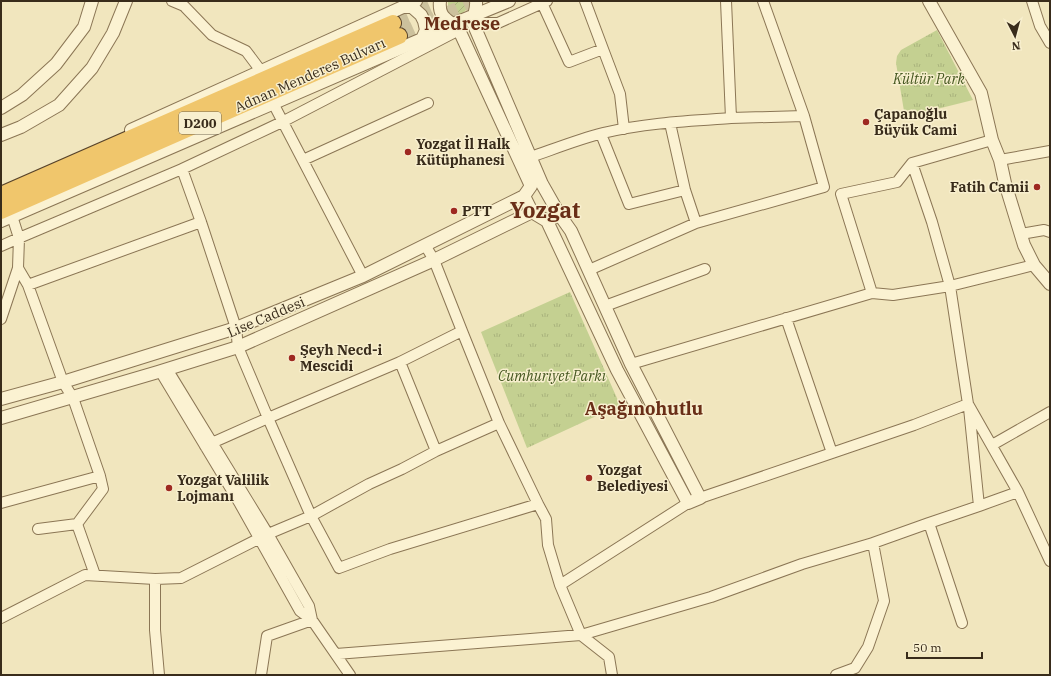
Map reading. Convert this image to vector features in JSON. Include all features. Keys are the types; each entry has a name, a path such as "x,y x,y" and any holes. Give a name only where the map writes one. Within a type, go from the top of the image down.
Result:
{"highway":[{"name":"Adnan Menderes Bulvarı","path":"1,195 396,30 4,216"}],"street":[{"path":"1,108 22,95 56,64 84,27 92,1"},
{"path":"1,135 21,127 59,105 92,68 113,33 126,1"},
{"path":"172,1 184,6 212,35 246,51 261,70"},
{"path":"1,188 416,1"},
{"path":"440,1 439,9 441,15 456,27 532,189 559,214 571,231 631,364 700,498"},
{"path":"476,1 477,8 473,20 531,157 532,212 547,221 617,370 688,503"},
{"path":"492,1 506,2"},
{"path":"585,1 620,94 624,129"},
{"path":"726,1 731,118"},
{"path":"762,1 804,116 824,187"},
{"path":"930,1 981,93 992,140 1000,160 1005,183 1024,245 1034,265 1050,284"},
{"path":"1032,1 1040,26 1050,43"},
{"path":"1,318 18,268 19,238 4,216 422,39 473,20 506,2"},
{"path":"473,20 498,23 545,2 568,62 603,49"},
{"path":"403,6 412,7 421,15 426,30 422,39"},
{"path":"1,246 182,169 282,122 456,27"},
{"path":"303,160 428,102"},
{"path":"273,103 363,276"},
{"path":"531,157 601,134 624,129 670,123 731,118 804,116"},
{"path":"670,123 685,190 696,223"},
{"path":"601,134 629,204 685,190"},
{"path":"588,270 696,223 824,187 841,194 897,182 912,163 992,140"},
{"path":"1000,160 1050,151"},
{"path":"912,163 932,222 950,286 968,404 979,506"},
{"path":"182,169 236,328 238,347 311,516 339,568 390,549 538,504"},
{"name":"Lise Caddesi","path":"1,399 63,382 236,328 363,276 425,246 532,189"},
{"path":"841,194 872,294"},
{"name":"Lise Caddesi","path":"1,418 73,398 238,347 434,260 532,212"},
{"path":"547,221 559,214"},
{"path":"28,285 201,222"},
{"path":"1021,234 1044,230 1050,232"},
{"path":"425,246 434,260 499,423 546,519 548,545 560,585 581,635 609,657 612,675"},
{"path":"631,364 872,294 893,295 950,286 1034,265"},
{"path":"18,268 28,285 63,382 73,398 100,476 103,489 77,524 38,529"},
{"path":"605,306 705,269"},
{"path":"786,318 832,453"},
{"path":"209,445 268,418 400,362 462,331"},
{"path":"400,362 436,450"},
{"path":"164,370 264,536 309,606 312,620 350,675"},
{"path":"968,404 1018,492 1050,560"},
{"path":"560,585 688,503 914,425 968,404"},
{"path":"992,445 1049,414"},
{"path":"1,618 85,574 155,579 181,578 264,536 311,516 369,484 402,469 436,450 499,423"},
{"path":"1,503 100,476"},
{"path":"336,654 581,635 711,597 802,564 873,543 1018,492"},
{"path":"928,523 962,623"},
{"path":"77,524 95,575"},
{"path":"836,675 855,668 868,647 884,601 873,543"},
{"path":"155,579 155,630 159,675"},
{"path":"261,675 267,636 312,620"}],"green space":[{"path":"448,1 468,1 467,9 462,14 454,14 450,12 448,8"},
{"name":"Kültür Park","path":"937,30 973,100 905,117 896,63 897,56 901,50"},
{"name":"Cumhuriyet Parkı","path":"570,292 620,405 527,448 481,332"}],"tunnel":[{"path":"393,23 445,1"},
{"path":"399,36 478,1"}],"place":[{"name":"Çapanoğlu Büyük Cami","path":"866,122"},
{"name":"Yozgat İl Halk Kütüphanesi","path":"408,152"},
{"name":"Fatih Camii","path":"1037,187"},
{"name":"PTT","path":"454,211"},
{"name":"Şeyh Necd-i Mescidi","path":"292,358"},
{"name":"Yozgat Belediyesi","path":"589,478"},
{"name":"Yozgat Valilik Lojmanı","path":"169,488"}],"district":[{"name":"Medrese","path":"462,23"},
{"name":"Yozgat","path":"545,209"},
{"name":"Aşağınohutlu","path":"644,408"}]}
